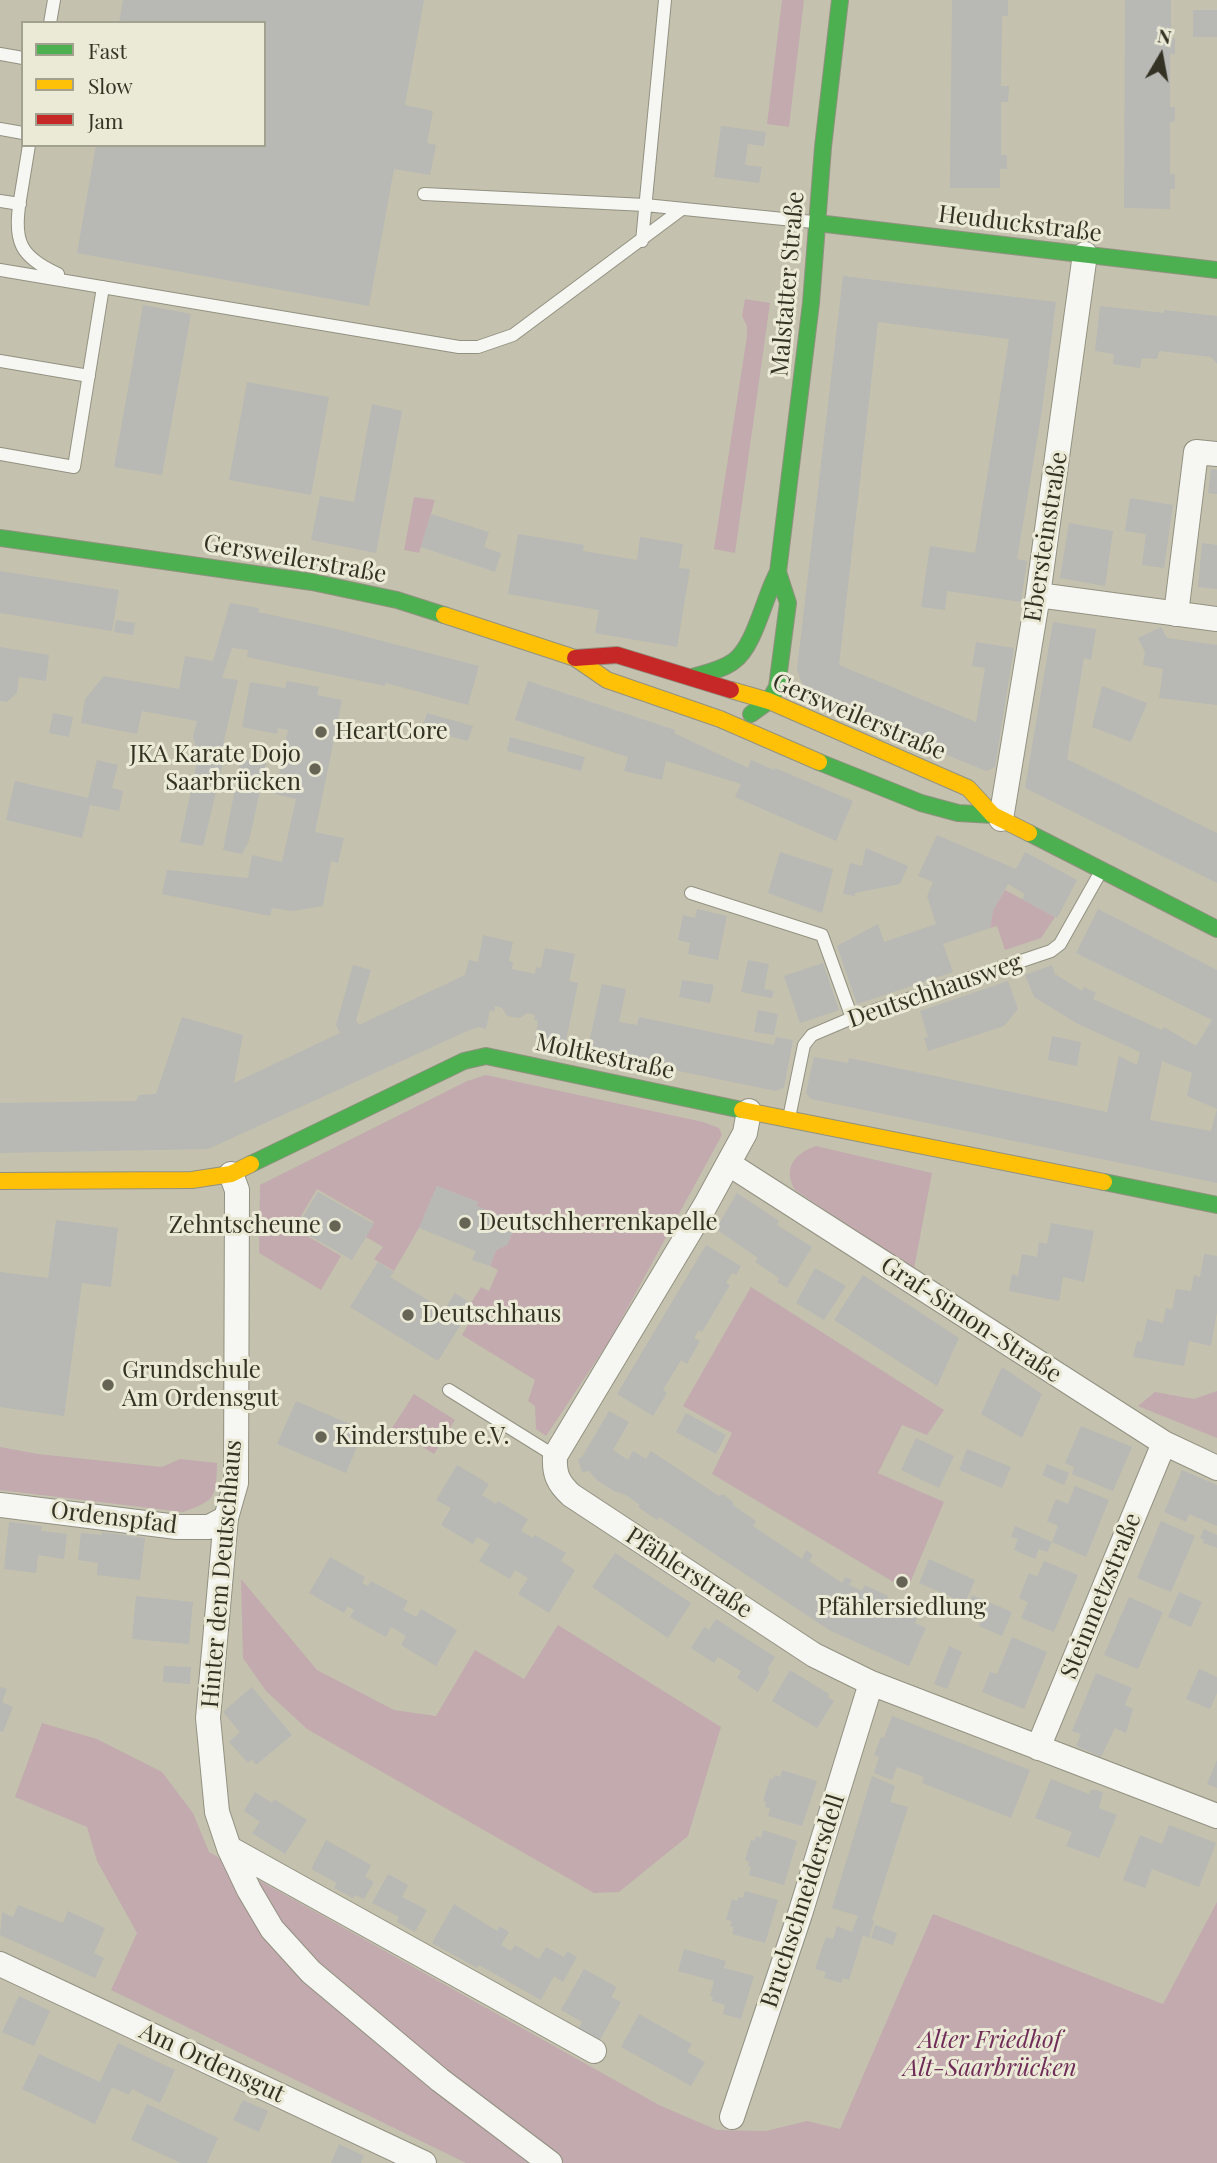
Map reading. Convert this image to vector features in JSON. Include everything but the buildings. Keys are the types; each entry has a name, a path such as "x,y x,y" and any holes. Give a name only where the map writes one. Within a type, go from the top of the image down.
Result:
{"main road":[{"name":"Malstatter Straße","path":"692,677 732,664 744,653 753,640 765,598 778,572 811,303 840,0"},
{"name":"Heuduckstraße","path":"817,223 1217,270"},
{"name":"Gersweilerstraße","path":"0,538 209,566 353,589 397,600 489,628 575,659 607,680 720,719 769,742 921,803 958,813 997,817"},
{"name":"Malstatter Straße","path":"769,701 777,687 788,603 778,572"},
{"path":"767,644 778,572"},
{"name":"Gersweilerstraße","path":"575,659 617,655 692,677 749,688 769,701 968,789 997,817 1217,929"},
{"path":"749,688 750,715 769,742"},
{"path":"720,719 750,715 769,701"},
{"name":"Moltkestraße","path":"0,1181 192,1180 232,1174 464,1061 486,1056 1217,1205"}],"street":[{"name":"Ebersteinstraße","path":"997,817 1038,595 1085,254"},
{"path":"1176,614 1196,452 1217,454"},
{"path":"1038,595 1217,619"},
{"path":"555,1456 729,1164 745,1133 750,1111"},
{"name":"Graf-Simon-Straße","path":"729,1164 1164,1443 1217,1468"},
{"name":"Hinter dem Deutschhaus","path":"232,1174 237,1197 236,1483 226,1518 208,1718 217,1812 229,1848 272,1929 311,1972 440,2080 550,2163"},
{"name":"Steinmetzstraße","path":"1038,1748 1164,1443"},
{"name":"Pfählerstraße","path":"555,1456 554,1470 559,1484 570,1495 814,1655 871,1683 1217,1816"},
{"name":"Ordenspfad","path":"0,1505 177,1527 209,1527 226,1518"},
{"name":"Bruchschneidersdell","path":"732,2117 796,1926 871,1683"},
{"path":"229,1848 594,2050"},
{"name":"Am Ordensgut","path":"0,1964 424,2163"}],"lane":[{"path":"50,21 54,0"},
{"path":"642,241 665,0"},
{"path":"0,54 21,58"},
{"path":"0,129 21,133"},
{"path":"29,147 16,223 18,237 25,252 45,268 75,282"},
{"path":"424,194 645,205 817,223"},
{"path":"0,201 20,204"},
{"path":"0,270 459,347 478,347 513,335 682,209"},
{"path":"0,454 74,467 103,287"},
{"path":"0,361 89,376"},
{"name":"Deutschhausweg","path":"789,1119 804,1045 812,1035 852,1018 1051,951 1060,944 1102,870"},
{"path":"691,893 822,935 852,1018"},
{"path":"449,1390 555,1456"}],"green space":[{"path":"782,0 804,0 789,127 767,124"},
{"path":"745,299 770,303 735,553 714,549 747,336 747,326 742,316"},
{"path":"414,497 435,500 419,553 404,550"},
{"path":"1005,890 1055,917 1041,938 1005,950 997,926 990,928 993,910"},
{"path":"486,1075 703,1122 719,1128 722,1135 610,1340 546,1436 536,1429 535,1406 528,1401 535,1380 462,1335 478,1308 471,1303 481,1287 489,1291 498,1270 490,1266 496,1250 507,1245 513,1231 506,1218 476,1206 478,1202 437,1186 419,1228 394,1271 374,1259 383,1247 366,1237 374,1222 317,1189 294,1228 341,1256 321,1290 259,1253 260,1185 467,1081"},
{"path":"816,1146 932,1173 914,1269 795,1190 791,1182 790,1168 797,1157"},
{"path":"751,1287 944,1410 927,1435 902,1425 878,1473 944,1502 907,1590 712,1474 732,1433 683,1406"},
{"path":"1217,1391 1217,1438 1138,1406 1155,1392 1194,1399"},
{"path":"414,1394 455,1420 434,1454 392,1428"},
{"path":"0,1447 38,1454 162,1467 180,1459 217,1463 215,1491 202,1504 183,1512 0,1490"},
{"path":"241,1579 317,1670 394,1710 436,1716 475,1650 524,1679 558,1625 721,1727 688,1836 619,1892 594,1893 307,1729 266,1691 243,1658"},
{"name":"Alter Friedhof Alt-Saarbrücken","path":"42,1723 97,1739 162,1772 193,1813 209,1852 659,2105 717,2130 766,2131 807,2121 840,2129 933,1914 1163,2004 1217,1902 1217,2163 466,2163 111,1990 137,1933 97,1861 87,1827 15,1797"}],"traffic: fast":[{"path":"692,677 724,667 741,654 753,633 778,572 811,303 823,147 840,0"},
{"path":"817,223 1217,270"},
{"path":"0,538 312,582 397,600 444,615"},
{"path":"751,714 769,701 777,687 788,603 778,572"},
{"path":"819,762 921,803 958,813 993,815"},
{"path":"1029,833 1217,929"},
{"path":"251,1164 464,1061 486,1056 742,1110"},
{"path":"1104,1182 1217,1205"}],"traffic: slow":[{"path":"444,615 575,658 607,680 720,719 819,762"},
{"path":"731,690 769,701 968,788 993,815 1029,833"},
{"path":"742,1110 1104,1182"},
{"path":"0,1181 192,1180 231,1174 251,1164"}],"traffic: jam":[{"path":"575,658 617,655 731,690"}],"place":[{"name":"HeartCore","path":"321,732"},
{"name":"JKA Karate Dojo Saarbrücken","path":"315,769"},
{"name":"Deutschherrenkapelle","path":"465,1223"},
{"name":"Zehntscheune","path":"335,1226"},
{"name":"Deutschhaus","path":"408,1315"},
{"name":"Grundschule Am Ordensgut","path":"108,1385"},
{"name":"Kinderstube e.V.","path":"321,1437"},
{"name":"Pfählersiedlung","path":"902,1582"}]}
